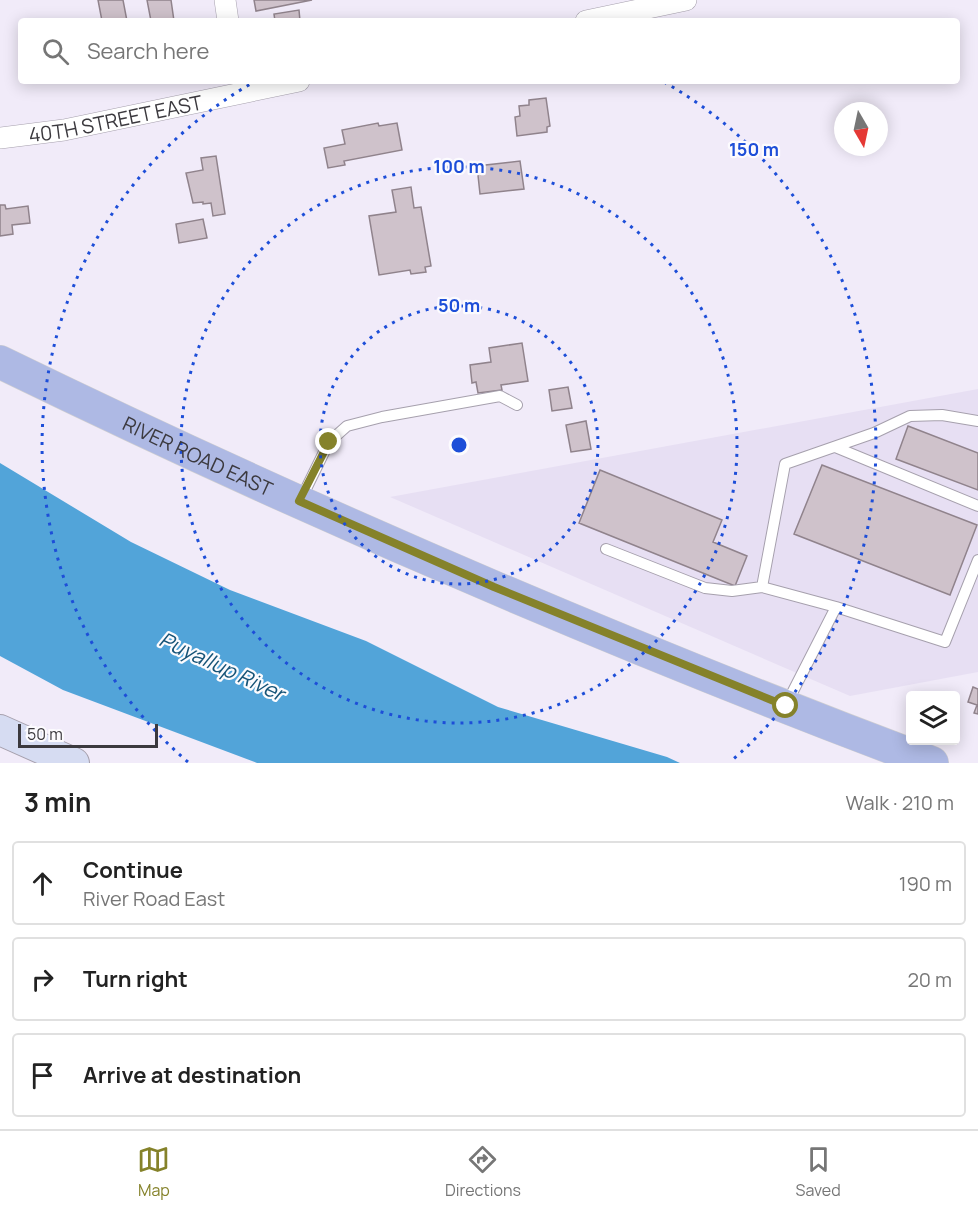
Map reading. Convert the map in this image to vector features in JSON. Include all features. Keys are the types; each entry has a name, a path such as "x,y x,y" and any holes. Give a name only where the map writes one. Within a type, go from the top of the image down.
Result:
{"main road":[{"name":"RIVER ROAD EAST","path":"0,362 125,423 494,587 932,763"}],"street":[{"path":"225,0 228,18"},
{"path":"600,18 686,0"},
{"name":"40TH STREET EAST","path":"0,138 64,130 240,87 270,84"},
{"path":"0,730 74,763"}],"lane":[{"path":"299,501 329,442 347,426 382,417 500,396 517,405"},
{"path":"762,587 785,464 874,433 910,416 942,415 978,421"},
{"path":"835,447 978,506"},
{"path":"606,549 705,588 732,591 762,587 836,607 945,642 978,560"},
{"path":"786,706 836,607"}],"shaded area":[{"path":"978,389 978,672 850,696 390,497"}],"water":[{"name":"Puyallup River","path":"0,463 131,542 230,590 366,641 498,707 667,757 680,763 257,763 63,690 0,656"}],"building":[{"path":"98,0 123,0 126,18 101,18"},
{"path":"147,0 171,0 174,18 150,18"},
{"path":"254,0 312,0 256,11"},
{"path":"299,10 300,18 275,18 274,14"},
{"path":"546,98 550,126 547,127 547,132 517,136 515,117 520,116 519,106 529,105 529,100"},
{"path":"378,123 379,126 397,123 402,150 344,161 345,165 328,168 324,148 345,144 342,130"},
{"path":"216,156 225,214 213,216 211,203 193,203 186,173 203,170 201,158"},
{"path":"520,161 524,189 480,194 477,166"},
{"path":"411,187 414,208 421,207 431,266 425,267 426,272 411,274 410,270 379,275 369,216 396,212 392,190"},
{"path":"0,205 5,205 6,209 28,206 30,223 12,225 13,234 0,236"},
{"path":"203,219 207,238 179,243 176,224"},
{"path":"522,343 528,381 501,385 502,390 478,393 476,382 472,383 470,365 491,362 489,348"},
{"path":"568,387 572,408 552,411 549,390"},
{"path":"586,421 591,449 571,452 566,425"},
{"path":"908,426 978,453 978,490 896,459"},
{"path":"822,465 977,525 950,595 794,534"},
{"path":"600,470 722,520 713,542 747,556 735,586 579,523"},
{"path":"973,687 978,689 978,714 974,713 977,705 968,702"}],"route":[{"path":"329,442 299,501 494,587 786,706"}]}
